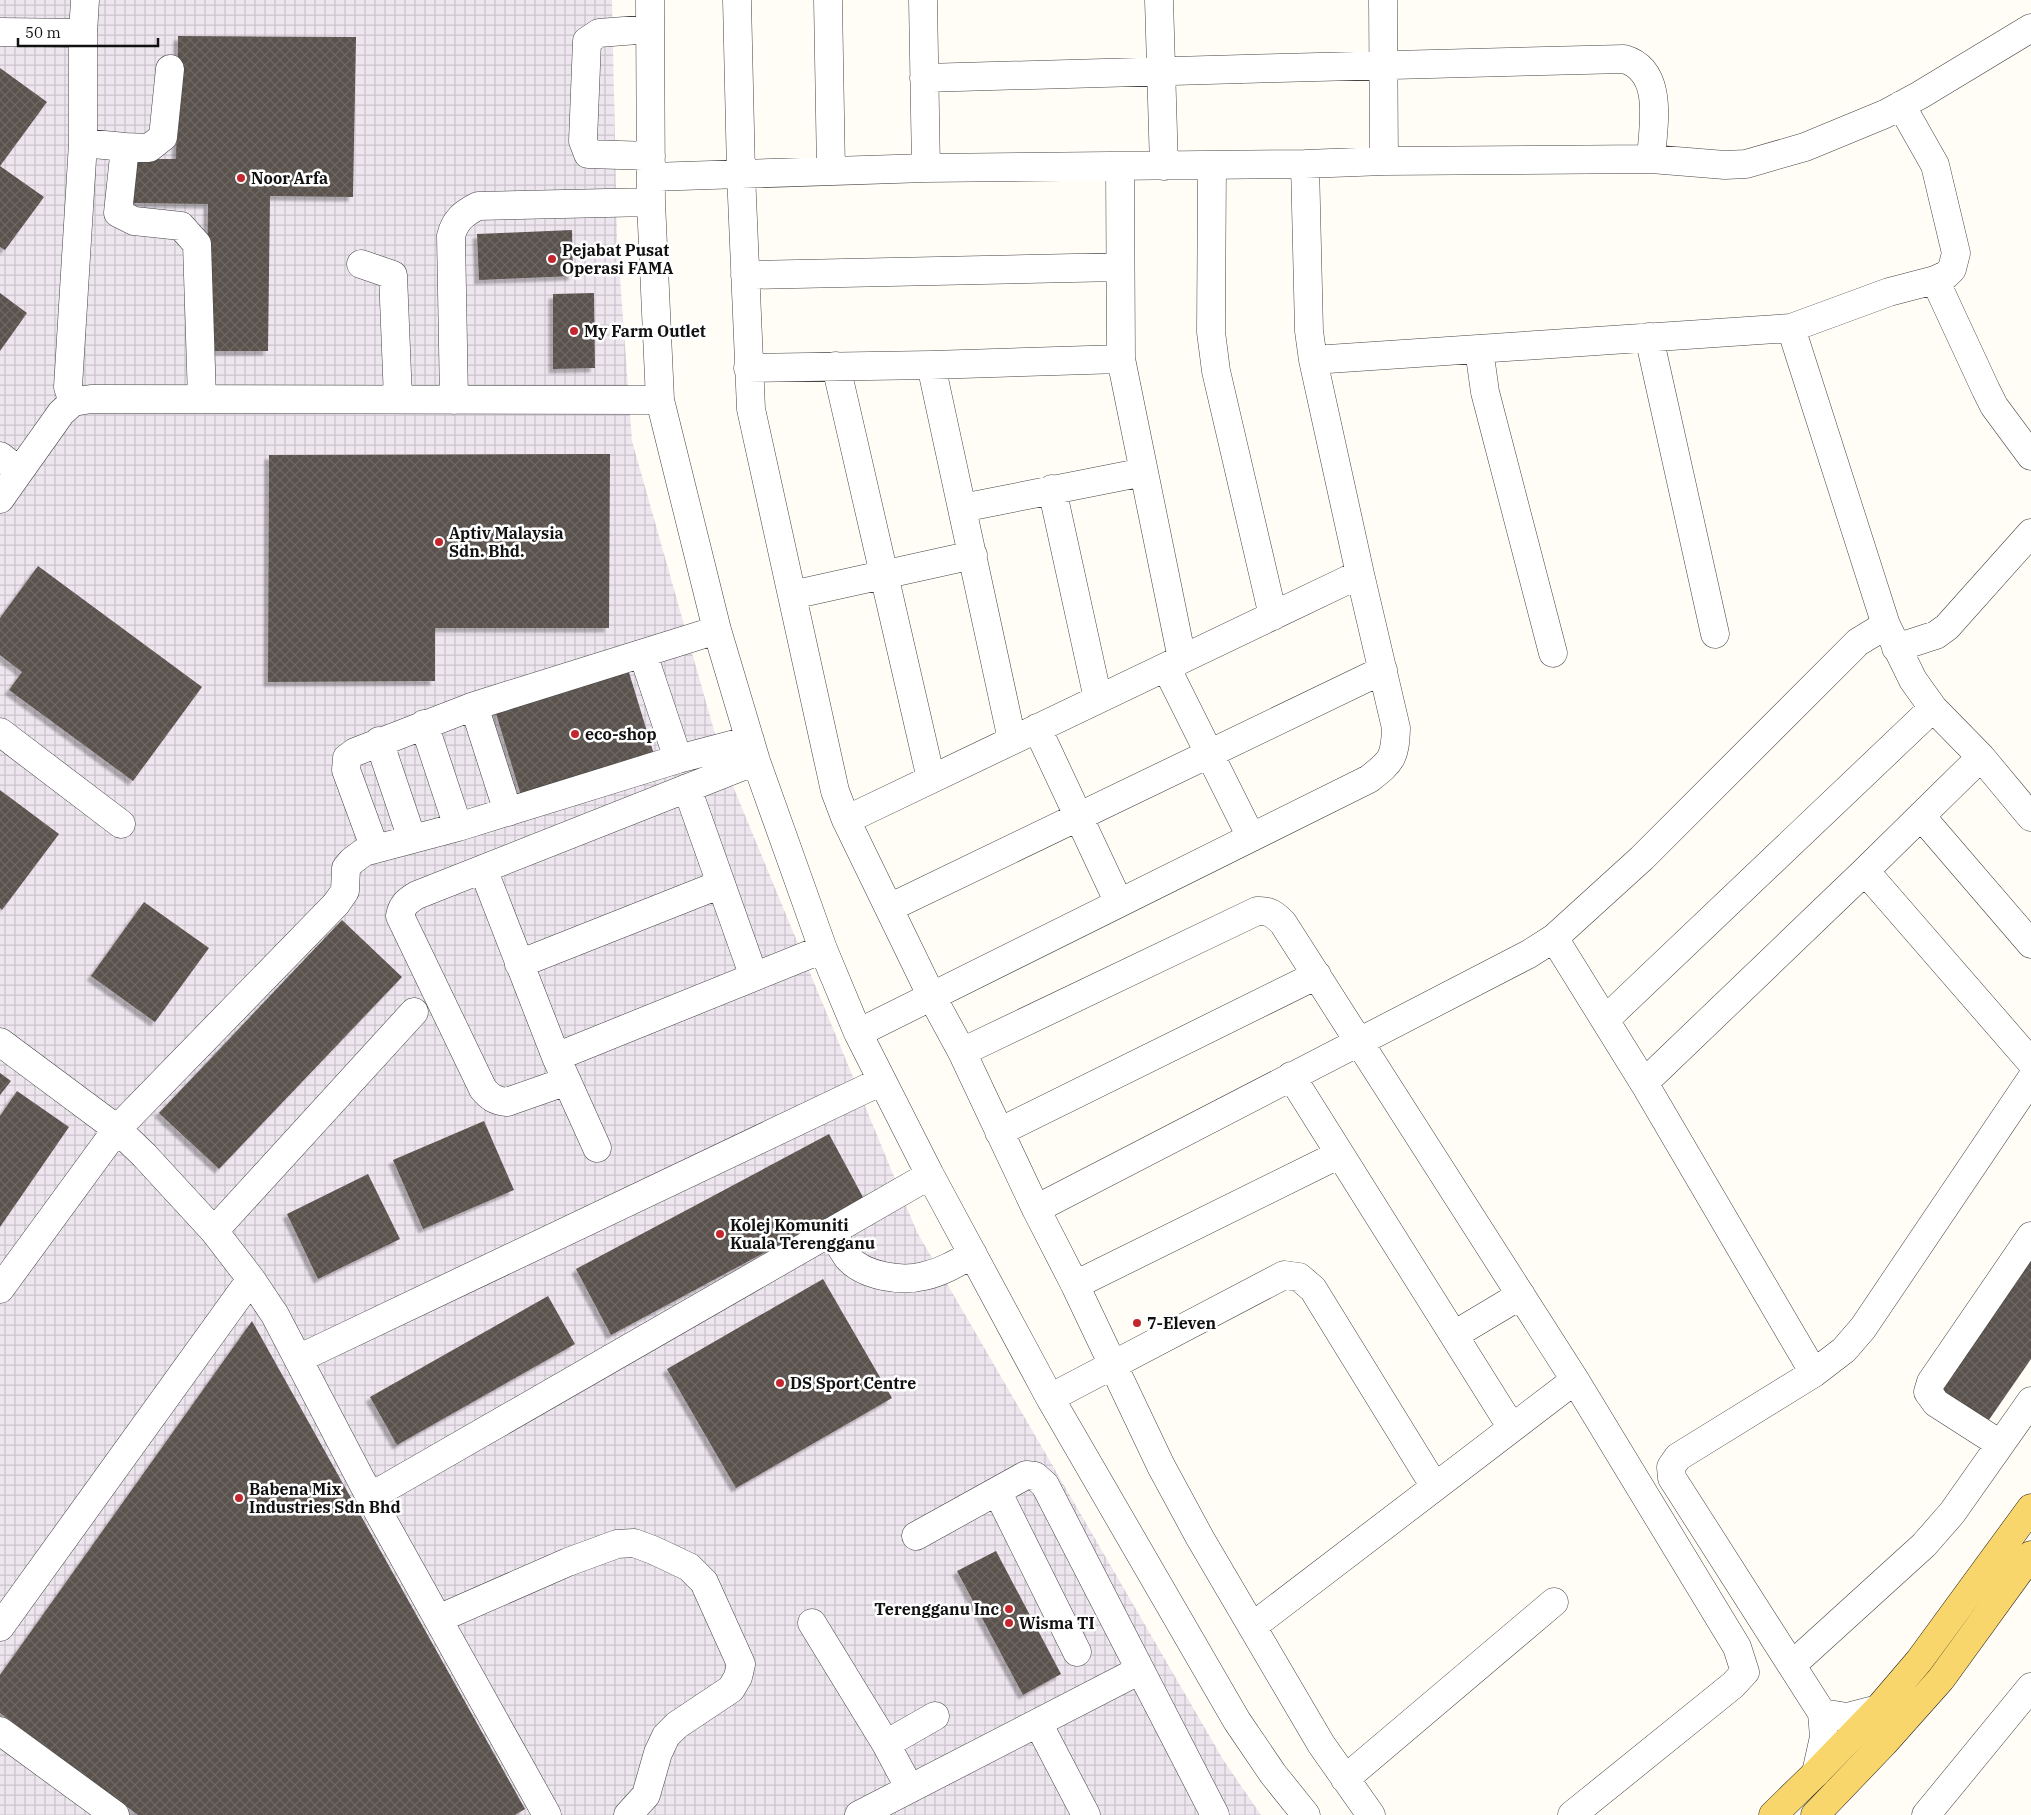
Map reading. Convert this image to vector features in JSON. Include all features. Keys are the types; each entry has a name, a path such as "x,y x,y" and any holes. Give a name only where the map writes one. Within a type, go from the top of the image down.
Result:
{"main road":[{"path":"1773,1815 1878,1709 1919,1661 2031,1508"},
{"path":"1815,1815 1884,1743 1941,1679 2031,1555"}],"street":[{"path":"73,402 68,387 83,143 83,33 85,0"},
{"path":"650,0 651,178 660,400 717,630 753,750 824,949 858,1033 882,1081 930,1175 1050,1398 1237,1721 1273,1774 1306,1815"},
{"path":"738,0 741,173 751,409 835,791 846,820 962,1052 1165,1474 1200,1538 1321,1744 1371,1815"},
{"path":"828,0 831,171"},
{"path":"922,0 926,168"},
{"path":"1159,0 1164,166"},
{"path":"1383,0 1384,162"},
{"path":"454,400 451,236 454,225 465,213 478,206 651,178 741,173 926,168 1651,159 1725,165 1746,164 1804,147 1885,114 2031,28"},
{"path":"650,29 599,33 587,41 583,141 588,154 651,178"},
{"path":"0,32 83,33"},
{"path":"924,78 1161,70 1624,59 1635,62 1644,71 1652,93 1654,106 1651,159"},
{"path":"83,143 149,148 163,137 170,69"},
{"path":"1313,360 1791,328 1889,292 1935,280 1946,275 1952,268 1956,253 1935,166 1902,105"},
{"path":"124,147 118,213 134,221 181,226 197,244 202,399"},
{"path":"858,1033 940,1011 1119,903 1369,779 1387,764 1395,750 1396,728 1313,360 1309,331 1305,164"},
{"path":"1212,165 1211,332 1216,371 1272,616"},
{"path":"1120,166 1120,359 1144,472 1174,663 1210,754 1251,837"},
{"path":"360,264 393,275 398,400"},
{"path":"745,275 1119,267"},
{"path":"1935,280 1990,398 2031,456"},
{"path":"1791,328 1891,636 1914,680 1934,708 1981,757 2031,817"},
{"path":"1649,337 1715,634"},
{"path":"1479,349 1485,392 1553,653"},
{"path":"748,368 1120,359"},
{"path":"931,365 1012,740"},
{"path":"836,366 931,779"},
{"path":"0,499 10,464 73,402 91,398 660,400"},
{"path":"962,508 1144,472"},
{"path":"1052,489 1098,699"},
{"path":"1036,1209 1359,1042 1554,938 1642,858 1858,642 1891,636 1936,635 1947,627 2031,533"},
{"path":"792,595 972,555"},
{"path":"846,820 1360,574"},
{"path":"375,849 346,770 347,758 355,752 379,741 474,706 717,630"},
{"path":"643,654 678,759"},
{"path":"889,908 1383,670"},
{"path":"474,706 508,812"},
{"path":"1605,1020 1934,708"},
{"path":"424,724 458,827"},
{"path":"1037,728 1119,903"},
{"path":"0,732 121,824"},
{"path":"379,741 412,839"},
{"path":"0,1290 117,1129 336,904 345,891 346,868 364,852 458,827 678,759 753,750"},
{"path":"753,750 687,788 408,900 401,908 400,916 483,1088 490,1097 498,1101 507,1102 561,1069 754,977 824,949"},
{"path":"1644,1083 1981,757"},
{"path":"687,788 754,977"},
{"path":"1921,816 2031,944"},
{"path":"483,869 561,1069 597,1148"},
{"path":"1865,871 2031,1062"},
{"path":"519,964 721,884"},
{"path":"962,1052 1257,912 1266,911 1274,914 1283,923 1575,1380 1737,1647 1745,1672 1732,1685 1572,1815"},
{"path":"1554,938 1644,1083 1814,1373"},
{"path":"999,1132 1317,975"},
{"path":"214,1231 414,1012"},
{"path":"0,1042 117,1129 144,1155 214,1231 251,1279 275,1315 370,1497 546,1815"},
{"path":"1292,1076 1512,1428"},
{"path":"1816,1773 1824,1737 1822,1713 1672,1478 1671,1467 1678,1457 1814,1373 1844,1350 1863,1328 2031,1079"},
{"path":"291,1346 882,1081"},
{"path":"1075,1285 1340,1154"},
{"path":"370,1497 930,1175"},
{"path":"831,1232 849,1258 864,1270 881,1275 903,1278 923,1277 948,1268 973,1254"},
{"path":"2000,1444 1936,1403 1928,1392 1931,1382 2031,1236"},
{"path":"1050,1398 1284,1275 1299,1277 1313,1289 1435,1487"},
{"path":"0,1627 251,1279"},
{"path":"1454,1336 1521,1296"},
{"path":"1253,1626 1575,1380"},
{"path":"1792,1666 1924,1545 1952,1513 2031,1401"},
{"path":"916,1536 1026,1475 1035,1476 1045,1485 1215,1815"},
{"path":"997,1491 1077,1652"},
{"path":"438,1619 568,1562 617,1544 634,1543 653,1550 688,1567 704,1582 741,1664 738,1677 731,1689 677,1725 666,1736 658,1753 646,1795 628,1815"},
{"path":"1345,1779 1554,1602"},
{"path":"812,1623 886,1744 910,1788"},
{"path":"859,1815 1140,1670"},
{"path":"1926,1815 2031,1688"},
{"path":"1822,1713 1847,1717 1878,1709"},
{"path":"886,1744 935,1716"},
{"path":"1038,1723 1086,1815"},
{"path":"0,1731 115,1815"}],"shaded area":[{"path":"0,0 612,0 617,237 632,441 723,762 917,1232 1224,1761 1261,1815 0,1815"}],"building":[{"name":"Noor Arfa","path":"178,36 356,37 353,197 270,196 268,351 206,351 208,204 129,203 129,159 176,159"},
{"path":"0,68 47,102 0,166"},
{"path":"0,166 44,197 5,250 0,247"},
{"path":"572,230 573,276 479,280 477,234"},
{"path":"0,293 27,313 0,351"},
{"name":"My Farm Outlet","path":"594,293 595,368 553,369 553,294"},
{"name":"Aptiv Malaysia Sdn. Bhd.","path":"610,454 609,628 435,628 435,681 268,682 269,455"},
{"path":"38,566 202,687 133,781 9,690 22,672 0,655 0,618"},
{"name":"eco-shop","path":"627,666 656,761 523,802 494,707"},
{"path":"0,790 59,834 2,910 0,908"},
{"path":"144,902 209,948 155,1022 91,976"},
{"path":"342,920 402,977 219,1169 159,1113"},
{"path":"0,1073 11,1081 0,1095"},
{"path":"17,1091 69,1127 0,1227 0,1116"},
{"path":"484,1121 514,1190 423,1229 393,1160"},
{"name":"Kolej Komuniti Kuala Terengganu","path":"829,1134 864,1199 611,1335 576,1269"},
{"path":"368,1174 400,1239 318,1279 287,1214"},
{"path":"2031,1245 2031,1359 1984,1427 1931,1391"},
{"name":"DS Sport Centre","path":"823,1279 892,1398 736,1488 667,1369"},
{"path":"548,1296 575,1344 397,1445 370,1397"},
{"name":"Babena Mix Industries Sdn Bhd","path":"252,1321 525,1809 515,1815 138,1815 0,1713 0,1675"},
{"name":"Wisma TI","path":"996,1551 1061,1674 1023,1695 957,1571"}],"place":[{"name":"Noor Arfa","path":"241,178"},
{"name":"Pejabat Pusat Operasi FAMA","path":"552,259"},
{"name":"My Farm Outlet","path":"574,331"},
{"name":"Aptiv Malaysia Sdn. Bhd.","path":"439,542"},
{"name":"eco-shop","path":"575,734"},
{"name":"Kolej Komuniti Kuala Terengganu","path":"720,1234"},
{"name":"7-Eleven","path":"1137,1323"},
{"name":"DS Sport Centre","path":"780,1383"},
{"name":"Babena Mix Industries Sdn Bhd","path":"239,1498"},
{"name":"Terengganu Inc","path":"1009,1609"},
{"name":"Wisma TI","path":"1009,1623"}]}
